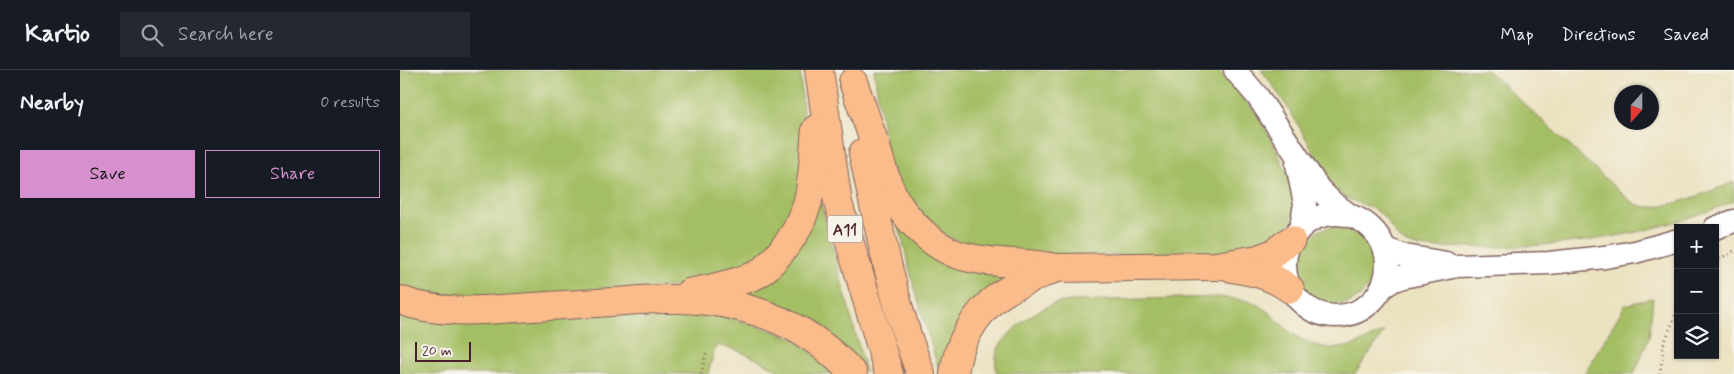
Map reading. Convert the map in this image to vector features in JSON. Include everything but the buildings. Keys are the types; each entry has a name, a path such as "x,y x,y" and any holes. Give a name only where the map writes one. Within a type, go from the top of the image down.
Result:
{"highway":[{"path":"666,298 736,282 758,274 775,259 791,240 803,218 812,188 820,75"},
{"name":"A11","path":"820,75 838,203 889,374"},
{"path":"853,76 884,174 899,206 917,228 937,243 960,256 1004,264 1036,263 1056,268 1216,266 1259,272 1279,280 1290,289"},
{"name":"A11","path":"853,76 862,150 874,208 893,285 915,360 921,374"},
{"path":"1216,266 1258,259 1272,254 1296,234"},
{"path":"954,374 959,351 968,331 982,312 1000,295 1021,283 1056,268"},
{"path":"400,300 413,305 472,311 666,298 715,301 751,309 778,318 807,334 833,353 853,374"}],"street":[{"path":"1235,70 1258,97 1283,132 1296,155 1319,188 1333,203 1351,216 1366,223 1378,234 1386,249 1387,275 1383,287 1374,301 1361,311 1346,316 1329,316 1314,312 1300,302 1290,289 1285,273 1285,256 1296,234 1305,204 1296,155"},
{"path":"1296,234 1316,217 1334,213 1351,216"},
{"path":"1719,227 1734,221"},
{"path":"1383,287 1403,277 1457,266 1548,263 1605,257 1635,252 1674,241"},
{"path":"1386,249 1405,256 1457,266"}],"path":[{"path":"1719,259 1734,250"},
{"path":"1660,374 1664,344 1676,314"},
{"path":"701,374 706,354"}],"green space":[{"path":"400,70 800,70 805,139 800,208 760,260 695,285 511,299 437,296 400,287"},
{"path":"874,70 1218,70 1255,112 1270,137 1296,192 1294,216 1280,237 1244,252 1143,255 1031,255 969,249 917,217 887,159"},
{"path":"1261,70 1487,70 1619,191 1636,204 1647,207 1672,204 1734,182 1734,201 1702,214 1669,224 1636,232 1570,243 1502,247 1436,248 1414,246 1407,244 1399,238 1377,211 1345,197 1334,189 1290,111"},
{"path":"821,204 866,373 736,293"},
{"path":"899,226 1013,275 942,374 940,374 912,280"},
{"path":"1335,227 1350,230 1367,244 1371,251 1374,266 1371,281 1357,298 1350,302 1335,305 1320,302 1303,288 1299,281 1296,266 1299,251 1313,234 1320,230"},
{"path":"1219,297 1250,302 1260,306 1298,337 1322,347 1346,347 1363,342 1384,332 1355,374 997,374 997,353 1004,340 1029,317 1053,304 1071,301"},
{"path":"1653,298 1649,338 1634,374 1584,374 1625,305"},
{"path":"679,309 710,311 794,338 837,374 782,374 771,366 737,350 716,345 708,374 400,374 400,314 437,323 506,322"}]}
